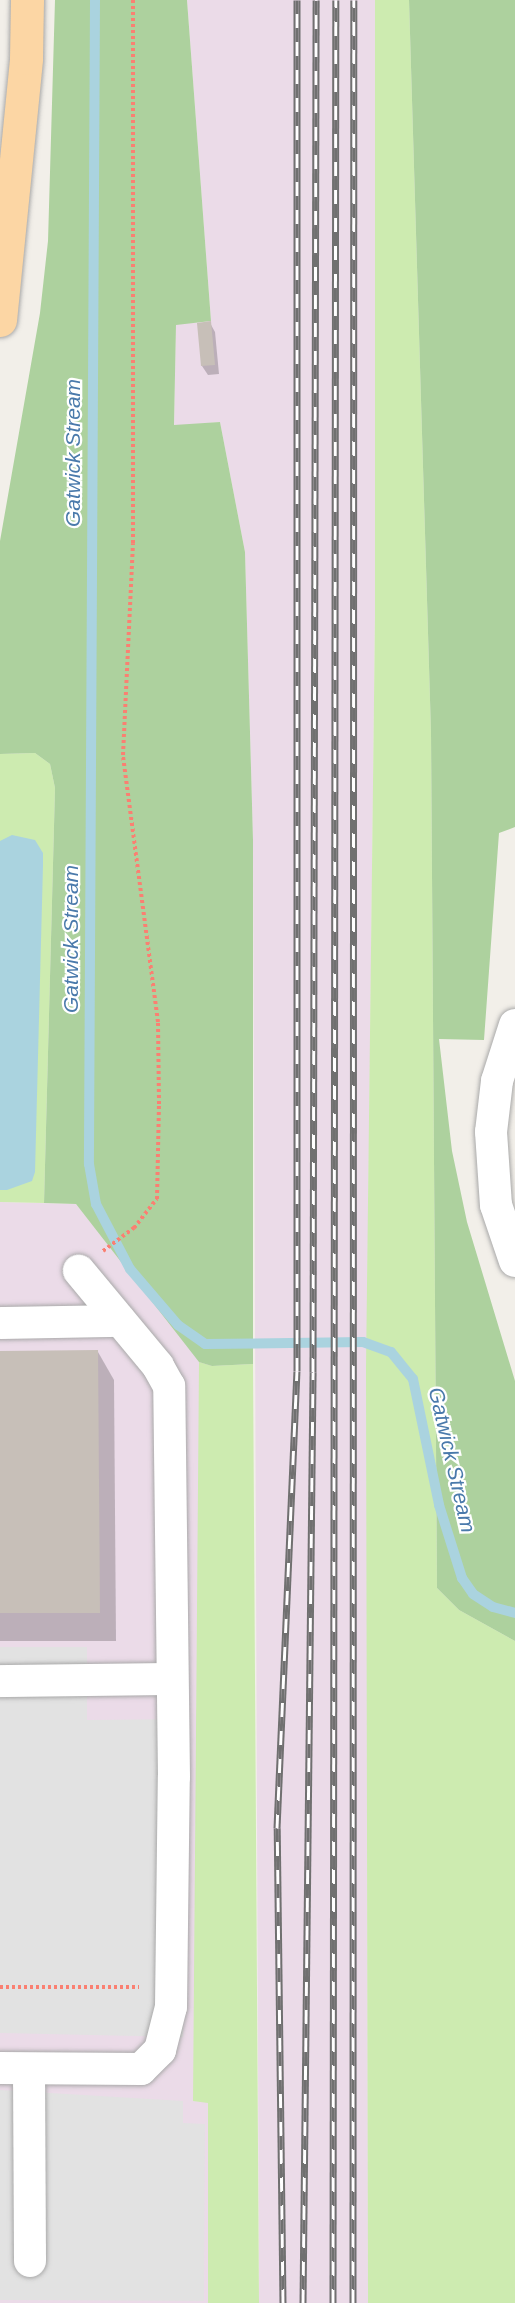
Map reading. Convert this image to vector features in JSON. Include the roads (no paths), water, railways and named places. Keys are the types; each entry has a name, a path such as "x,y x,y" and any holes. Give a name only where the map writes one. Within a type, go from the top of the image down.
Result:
{"main road":[{"path":"0,320 26,58 27,0"}],"lane":[{"path":"515,1025 500,1065 504,1102 494,1192 515,1261"},
{"path":"30,2261 15,2068 130,2071 149,2065 160,2050 171,2007 172,1679 169,1386 158,1366 120,1321 89,1263"},
{"path":"0,1323 120,1321"},
{"path":"0,1681 172,1679"}],"water":[{"path":"12,835 35,840 43,853 35,1172 32,1181 7,1190 0,1190 0,841"}],"waterway":[{"name":"Gatwick Stream","path":"95,0 89,1164 96,1204 130,1269 178,1325 205,1344 363,1342 391,1352 413,1379 439,1505 462,1578 473,1594 493,1607 515,1613"}],"railway":[{"path":"283,2303 277,1828 297,1371 297,0"},
{"path":"303,2303 313,1372 316,0"},
{"path":"333,2303 336,0"},
{"path":"353,2303 354,0"}]}
